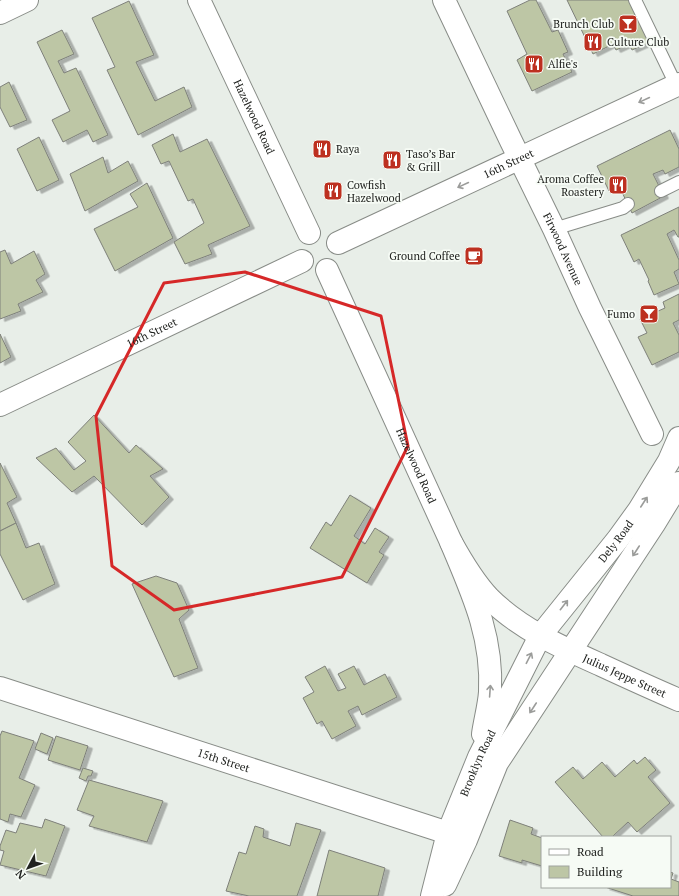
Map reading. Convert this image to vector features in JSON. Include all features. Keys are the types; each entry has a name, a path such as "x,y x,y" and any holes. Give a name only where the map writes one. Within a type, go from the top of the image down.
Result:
{"street":[{"path":"0,13 27,0"},
{"name":"Hazelwood Road","path":"199,0 309,233"},
{"name":"Firwood Avenue","path":"444,0 554,229 590,308 652,434"},
{"name":"16th Street","path":"338,243 677,85"},
{"path":"318,230 324,231 335,238 338,243 340,256 337,262 327,270 313,270 302,261 300,247 302,240 309,233 318,230"},
{"name":"16th Street","path":"0,405 302,261"},
{"name":"Hazelwood Road","path":"327,270 451,542 470,575 488,597 508,615 540,636"},
{"name":"Dely Road","path":"540,636 639,510 669,462 679,438"},
{"name":"Dely Road","path":"570,651 650,530 679,483"},
{"path":"451,542 480,613 487,642 490,665 490,693 479,757"},
{"name":"Julius Jeppe Street","path":"540,636 679,700"},
{"name":"Brooklyn Road","path":"440,896 479,757 540,636"},
{"name":"Brooklyn Road","path":"432,896 457,836 497,763 570,651"},
{"name":"15th Street","path":"0,688 457,836"}],"lane":[{"path":"635,0 677,85"},
{"path":"662,191 679,182"},
{"path":"554,229 622,208 628,204"}],"highlighted area":[{"path":"245,272 381,316 408,446 342,577 174,610 112,566 96,416 164,283"}],"building":[{"path":"530,0 536,0 552,32 558,30 568,52 563,54 572,72 532,91 517,60 527,54 507,11"},
{"path":"567,0 630,0 650,42 632,50 629,44 616,50 613,44 593,54"},
{"path":"129,1 154,55 136,62 155,101 184,87 192,107 138,135 107,70 115,67 92,18"},
{"path":"62,30 74,54 58,61 64,73 76,68 108,135 93,142 87,130 63,142 52,120 70,111 37,42"},
{"path":"9,82 27,120 10,127 0,107 0,87"},
{"path":"670,130 679,149 679,167 665,174 663,170 653,174 664,196 632,213 619,186 609,191 597,166"},
{"path":"173,134 180,152 207,139 250,226 208,245 212,254 185,264 174,242 204,223 193,199 188,201 169,161 161,164 152,145"},
{"path":"39,137 59,180 37,191 17,149"},
{"path":"103,157 108,173 128,161 138,181 85,211 70,174"},
{"path":"147,183 173,238 115,271 94,229 138,207 130,194"},
{"path":"679,207 679,237 674,230 667,234 679,260 679,269 674,272 679,284 654,295 639,259 634,262 621,235"},
{"path":"5,250 11,264 34,251 45,274 36,280 43,292 18,304 21,311 0,319 0,252"},
{"path":"679,294 679,320 673,323 679,335 679,352 652,365 638,337 647,333 640,319 665,308 663,302"},
{"path":"0,334 11,357 0,363"},
{"path":"94,415 129,453 136,445 163,469 150,476 169,497 142,525 94,476 72,492 36,458 56,448 74,470 86,461 68,442"},
{"path":"0,463 17,497 7,503 16,523 0,531"},
{"path":"350,495 371,508 354,536 365,544 375,528 389,537 379,552 384,555 367,583 310,548 326,522 331,526"},
{"path":"16,523 26,548 39,543 55,584 23,600 0,554 0,531"},
{"path":"156,576 177,583 189,610 179,619 198,668 174,677 132,584"},
{"path":"325,666 338,691 346,688 338,674 354,666 364,685 385,674 397,697 362,715 358,706 348,711 356,726 332,739 322,721 317,724 303,698 314,692 305,677"},
{"path":"2,731 34,741 19,778 35,785 21,817 10,814 8,822 0,819 0,736"},
{"path":"41,733 53,738 47,754 35,749"},
{"path":"56,736 88,746 80,770 48,760"},
{"path":"645,757 656,770 648,777 670,803 637,832 628,822 613,836 602,836 555,782 573,767 583,779 602,762 615,777 634,760 637,764"},
{"path":"83,768 93,771 91,776 88,776 86,781 79,778"},
{"path":"89,780 163,801 147,842 89,826 94,816 77,810"},
{"path":"45,819 65,826 46,876 0,865 4,851 0,850 0,846 6,830 16,833 20,823 42,828"},
{"path":"510,820 533,828 531,834 541,838 541,866 522,860 522,863 499,856"},
{"path":"296,823 321,830 297,896 249,896 226,891 239,852 246,854 255,826 264,829 263,837 290,846"},
{"path":"329,850 385,868 378,896 317,896"},
{"path":"671,879 679,882 679,896 633,896 608,888 671,888"}],"place":[{"name":"Brunch Club","path":"628,24"},
{"name":"Culture Club","path":"593,42"},
{"name":"Alfie's","path":"534,64"},
{"name":"Raya","path":"322,149"},
{"name":"Taso’s Bar & Grill","path":"392,160"},
{"name":"Aroma Coffee Roastery","path":"618,185"},
{"name":"Cowfish Hazelwood","path":"333,191"},
{"name":"Ground Coffee","path":"474,256"},
{"name":"Fumo","path":"649,314"}]}
